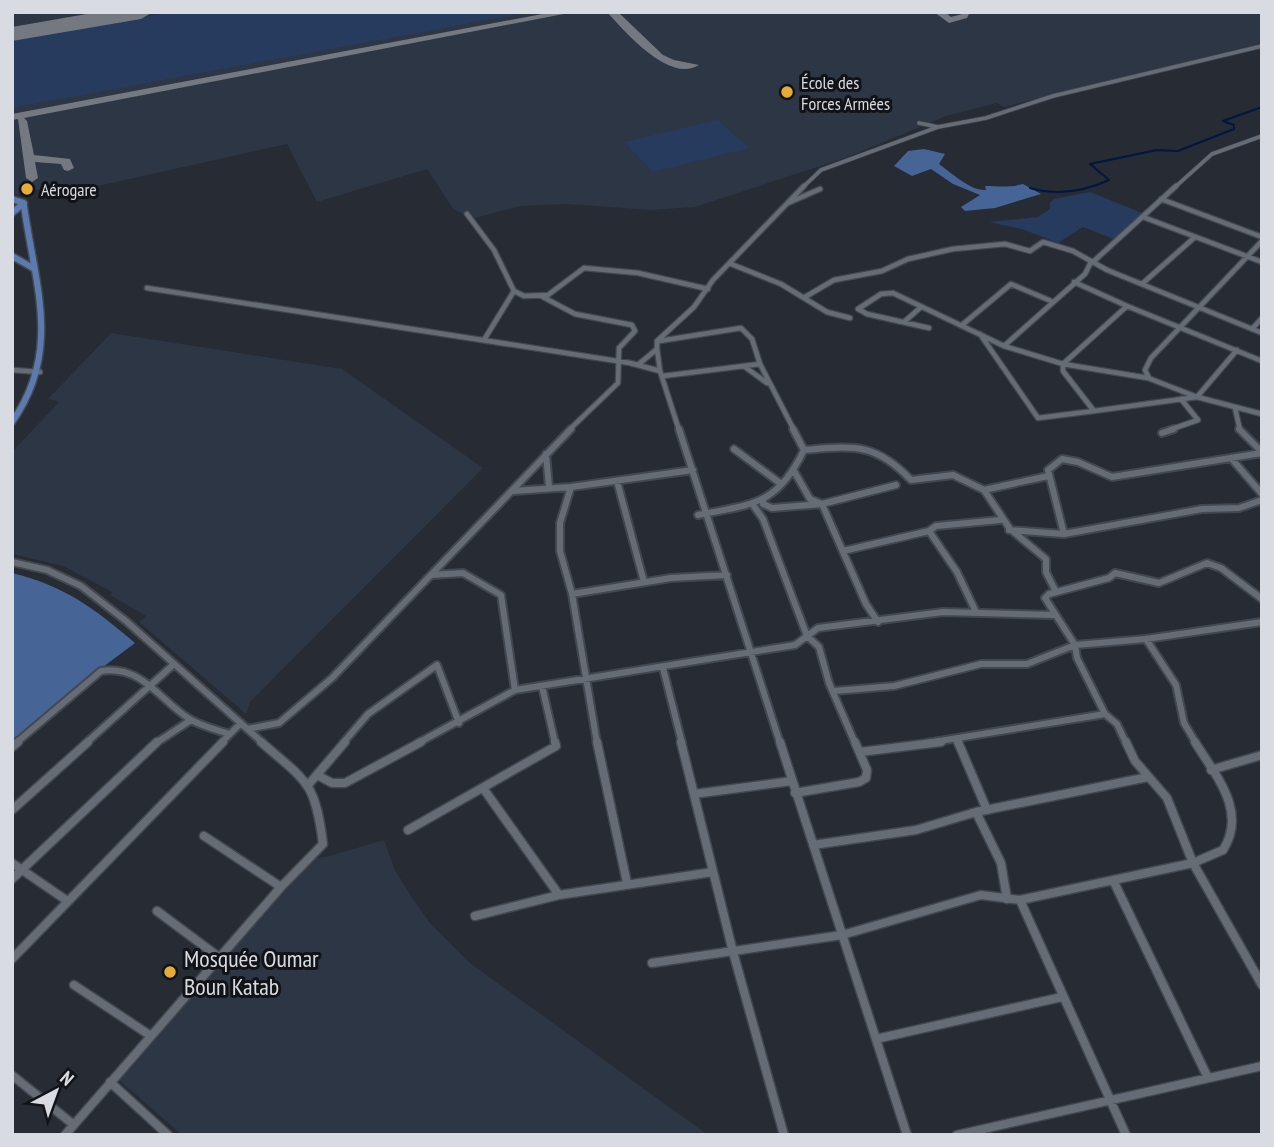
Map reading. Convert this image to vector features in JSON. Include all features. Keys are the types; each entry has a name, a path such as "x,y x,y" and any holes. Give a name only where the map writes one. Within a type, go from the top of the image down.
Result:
{"main road":[{"path":"12,199 22,200 24,206 44,336 40,372 25,405 12,422"},
{"path":"12,213 24,206"},
{"path":"12,256 33,268"}],"street":[{"path":"907,1135 795,793 753,653 727,575 702,514 692,470 661,374 657,341 694,307 786,203 821,170 938,127 986,118 1053,96 1262,46"},
{"path":"919,123 938,127"},
{"path":"1004,346 1212,154 1262,136"},
{"path":"786,203 820,189"},
{"path":"1149,378 1145,370 1151,358 1262,239 1161,199"},
{"path":"12,959 229,734 244,726 279,723 296,711 618,383 617,360 621,344 635,331 632,325 575,314 543,297 524,296 514,291 494,250 467,214"},
{"path":"1143,217 1262,262"},
{"path":"1143,283 1195,237"},
{"path":"805,297 834,281 882,271 908,259 974,245 1009,245 1030,251 1040,243 1049,242 1262,332"},
{"path":"731,264 750,270 805,297 827,313 850,318"},
{"path":"543,297 564,286 584,268 638,273 708,289"},
{"path":"1074,282 1262,361"},
{"path":"962,325 1011,284 1051,300"},
{"path":"147,288 617,360 639,364 661,374 760,364"},
{"path":"484,341 510,293 514,291"},
{"path":"929,328 867,314 858,309 889,292 1004,346 1063,364 1149,378 1197,397 1260,414 1262,406"},
{"path":"1094,411 1063,371 1063,364 1128,306"},
{"path":"904,322 921,307"},
{"path":"1252,329 1262,318"},
{"path":"657,341 741,328 752,339 760,364 804,450"},
{"path":"980,334 1038,418 1197,397 1237,350"},
{"path":"639,364 657,349"},
{"path":"744,367 771,386"},
{"path":"12,370 40,372"},
{"path":"1162,433 1193,425 1198,420 1177,400 1170,388"},
{"path":"1235,408 1233,419 1237,429 1262,452"},
{"path":"804,450 852,446 890,458 911,480 952,473 963,475 984,490 1000,520 1009,530 1028,549 1046,559 1046,572 1056,592"},
{"path":"734,449 780,483"},
{"path":"702,514 753,505 763,499 794,471 804,450"},
{"path":"1064,534 1058,500 1048,477 1052,464 1063,459 1076,460 1096,472 1112,477 1262,452"},
{"path":"546,454 549,487"},
{"path":"1231,458 1262,494"},
{"path":"512,491 571,487 692,470"},
{"path":"794,471 810,499 822,505 866,604 878,622"},
{"path":"984,490 1048,477"},
{"path":"617,481 644,582"},
{"path":"763,499 763,504 772,508 822,505 896,485"},
{"path":"571,487 560,523 560,551 572,594 599,755 627,883"},
{"path":"1009,530 1064,534 1202,509 1239,508 1262,500"},
{"path":"753,505 763,519 807,636 819,647 867,770 866,778 795,793"},
{"path":"843,551 929,531 936,526 1000,520"},
{"path":"929,531 957,572 976,612"},
{"path":"12,562 47,570 81,586 309,783 318,807 323,844 281,887 65,1135"},
{"path":"1262,599 1221,568 1207,563 1158,583 1115,573 1109,578 1056,592 1045,598 1075,645 1077,658 1105,714 1117,724 1135,761 1167,798 1193,863 1262,985"},
{"path":"431,575 463,573 501,594 515,690"},
{"path":"572,594 644,582 727,575"},
{"path":"317,775 332,783 345,783 515,690 794,645 818,628 943,612 1055,615"},
{"path":"834,691 894,687 981,664 1027,664 1075,645 1146,639 1262,622"},
{"path":"652,963 842,936 981,895 1020,900 1193,863 1215,855 1228,842 1234,811 1184,723 1176,685 1146,639"},
{"path":"12,810 173,665"},
{"path":"309,783 368,714 436,665 459,723"},
{"path":"663,668 733,952 784,1135"},
{"path":"12,747 101,671 119,670 152,684 191,720 229,734"},
{"path":"408,830 556,746 542,686"},
{"path":"860,752 957,740 1105,714"},
{"path":"12,879 158,741 191,720"},
{"path":"957,740 987,810"},
{"path":"1211,770 1262,755"},
{"path":"813,845 916,830 976,812 1148,777"},
{"path":"694,794 792,781"},
{"path":"484,788 559,895"},
{"path":"976,812 1001,863 1007,899"},
{"path":"204,836 281,887"},
{"path":"12,863 66,900"},
{"path":"475,916 559,895 713,872"},
{"path":"1113,880 1208,1078"},
{"path":"1020,900 1126,1135"},
{"path":"157,911 220,958"},
{"path":"74,985 151,1036"},
{"path":"876,1039 1062,997"},
{"path":"957,1135 1262,1066"},
{"path":"13,1076 74,1125"},
{"path":"110,1082 168,1135"}],"shaded area":[{"path":"27,12 1262,12 1262,43 1004,107 997,103 946,116 848,157 695,207 651,210 566,204 521,206 475,218 454,210 427,169 317,202 287,144 44,198 41,189 12,195 12,15"},
{"path":"173,12 530,12 12,108 12,39"},
{"path":"718,120 749,148 653,172 624,142"},
{"path":"924,149 945,154 939,164 974,188 986,190 985,186 1023,184 1041,194 995,208 965,211 961,207 980,195 953,184 931,169 912,176 894,166 908,151"},
{"path":"1090,192 1145,214 1116,240 1083,227 1058,243 1022,229 989,222 1038,217 1050,209 1050,203 1054,199"},
{"path":"111,333 342,369 483,468 250,702 246,714 139,622 146,616 110,595 112,592 63,566 12,554 12,452 59,402 48,399"},
{"path":"12,573 48,584 78,600 135,643 12,744"},
{"path":"384,840 395,870 413,899 430,923 470,963 708,1135 182,1135 119,1080 307,858 326,857"}],"waterway":[{"path":"1030,188 1060,192 1099,184 1109,180 1090,164 1157,150 1178,151 1234,129 1234,125 1223,121 1262,107"}],"taxiway":[{"path":"12,117 569,12"},
{"path":"612,12 659,57 682,65 694,65"},
{"path":"939,12 949,20 964,16 965,12"},
{"path":"22,121 29,158"},
{"path":"29,158 66,161 68,168"},
{"path":"29,158 32,178"}],"runway":[{"path":"12,34 141,12"}],"place":[{"name":"École des Forces Armées","path":"787,92"},
{"name":"Aérogare","path":"27,189"},
{"name":"Mosquée Oumar Boun Katab","path":"170,972"}]}
